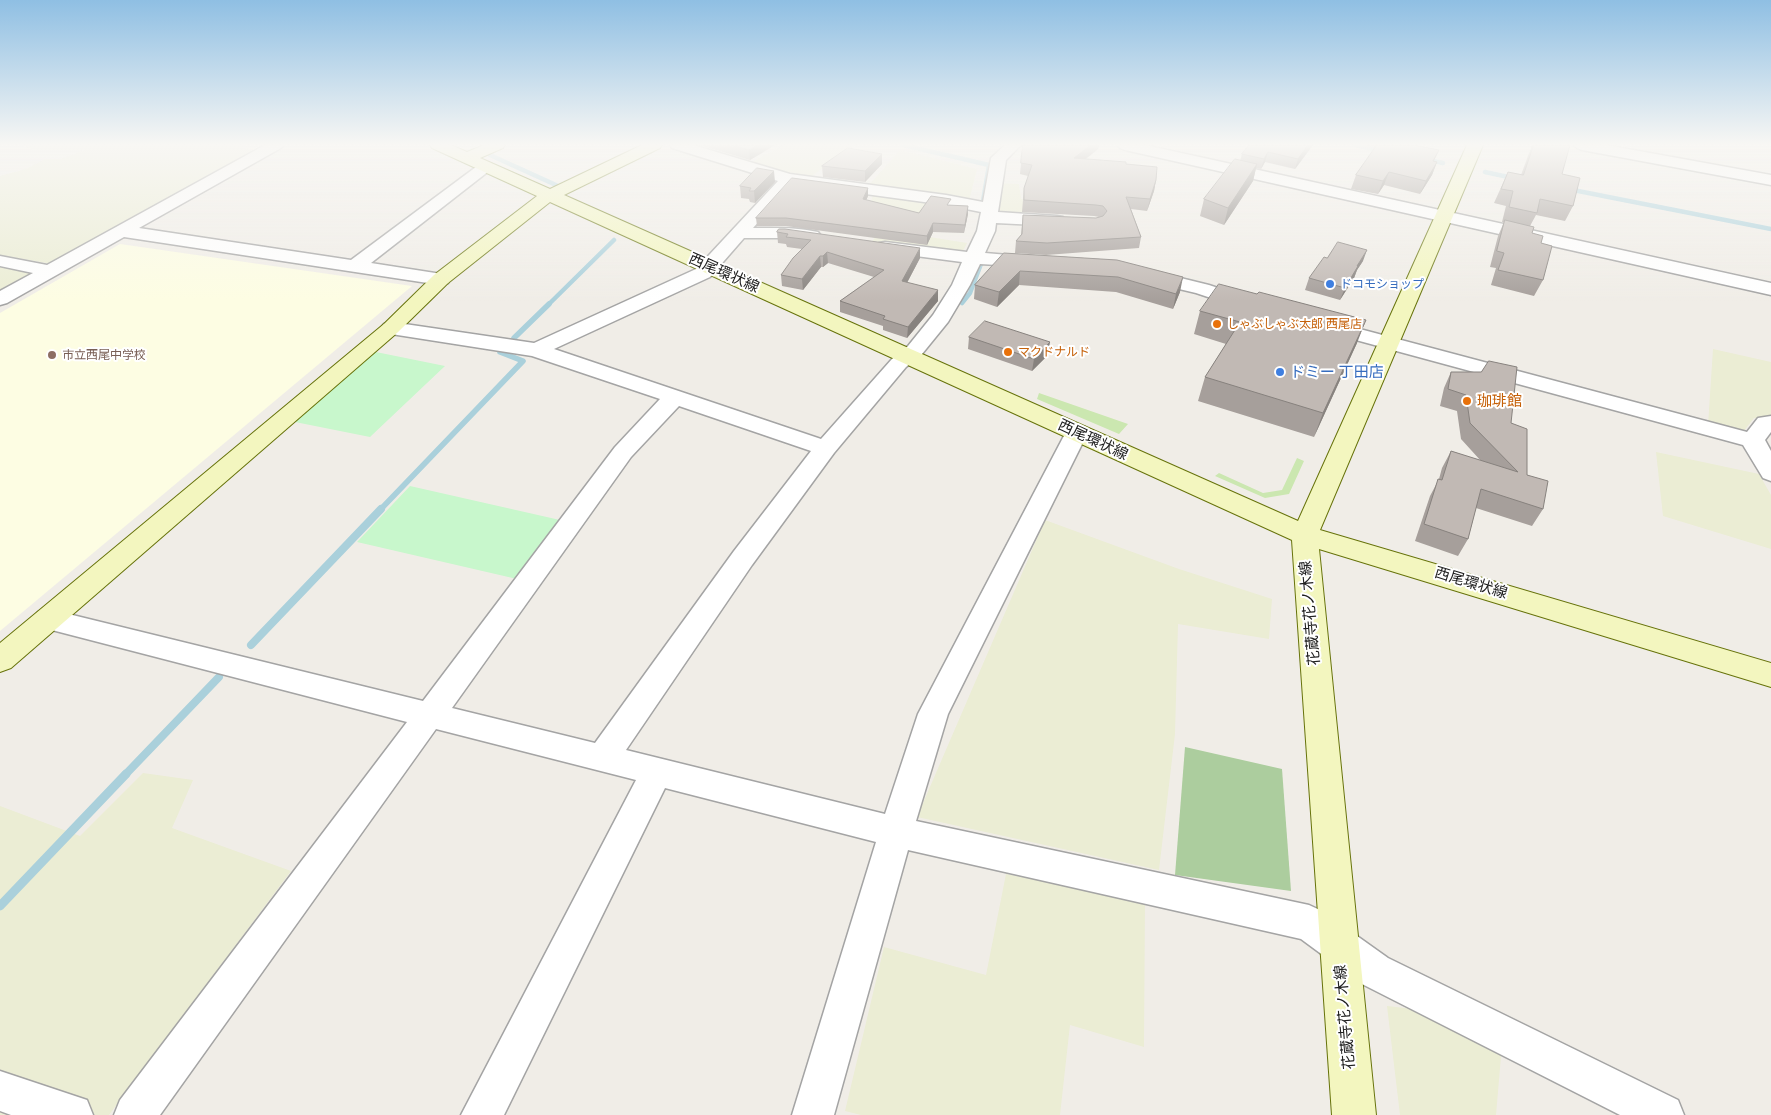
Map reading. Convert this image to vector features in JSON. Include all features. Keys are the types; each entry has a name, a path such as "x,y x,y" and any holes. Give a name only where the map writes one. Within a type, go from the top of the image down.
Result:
{"main road":[{"path":"0,660 391,328 441,279 547,197"},
{"name":"西尾環状線","path":"550,197 1305,535 1771,674"},
{"name":"花蔵寺花ノ木線","path":"1354,1115 1306,567 1305,535 1452,197"}],"street":[{"path":"0,299 182,197"},
{"path":"355,266 437,197"},
{"path":"536,350 703,273 772,197"},
{"path":"924,197 946,200 989,213 1075,222"},
{"path":"602,759 743,558 826,448 941,318 961,286 982,258 992,197"},
{"path":"1359,197 1771,289"},
{"path":"121,231 441,279"},
{"path":"740,233 786,234 828,239"},
{"path":"865,244 1049,264"},
{"path":"0,261 49,271"},
{"path":"1132,272 1202,289 1261,308"},
{"path":"1306,320 1752,441 1771,473"},
{"path":"391,328 536,350 826,448"},
{"path":"135,1115 623,452 676,396"},
{"path":"1752,441 1766,423 1771,423"},
{"path":"813,1115 896,832 934,714 1073,442 1076,432"},
{"path":"48,619 896,832 1308,923 1375,971 1663,1115"},
{"path":"482,1115 656,773"},
{"path":"0,1091 72,1115"}],"shaded area":[{"path":"0,197 171,197 52,264 0,255"},
{"path":"872,197 928,200 942,213 898,232 967,243 961,255 870,244 882,229 870,206"},
{"path":"944,197 970,197 969,201"},
{"path":"996,197 1021,197 1021,199 1046,202 1028,210 1026,216 993,214"},
{"path":"120,244 412,286 0,631 0,313"},
{"path":"0,266 35,271 0,290"},
{"path":"1713,349 1771,362 1771,420 1754,418 1743,432 1708,425"},
{"path":"1656,452 1759,474 1771,495 1771,549 1663,516"},
{"path":"1045,520 1179,569 1272,599 1269,639 1178,624 1175,734 1159,870 917,817"},
{"path":"143,773 193,780 172,828 291,871 109,1115 0,1115 0,806 80,836"},
{"path":"1006,874 1145,900 1144,1047 1070,1025 1060,1115 861,1115 845,1111 884,947 986,975"},
{"path":"1387,1006 1423,1010 1502,1045 1496,1115 1400,1115"}],"green space":[{"path":"371,351 445,366 370,437 295,422"},
{"path":"1039,393 1128,424 1119,434 1037,399"},
{"path":"1297,458 1304,461 1289,494 1265,498 1215,476 1219,473 1263,493 1282,490"},
{"path":"410,486 560,520 517,579 357,542"},
{"path":"1185,747 1282,769 1291,891 1175,875"}],"building":[{"path":"775,197 864,197 863,199 919,213 930,197 951,199 947,205 968,206 965,225 933,223 927,236 786,218 756,218"},
{"path":"1024,197 1126,197 1141,237 1047,243 1016,241 1022,234 1023,215 1096,218 1103,216 1107,211 1103,206 1096,205 1024,200"},
{"path":"1126,197 1151,197 1150,199"},
{"path":"1206,197 1235,197 1228,208 1204,199"},
{"path":"1511,197 1575,197 1573,206 1540,199 1537,213 1509,207"},
{"path":"1505,220 1534,227 1532,233 1543,236 1541,243 1552,246 1543,280 1498,270 1504,253 1497,251"},
{"path":"779,229 920,248 902,281 938,290 908,327 883,319 885,316 840,301 884,270 827,252 820,256 802,279 781,275 793,258 811,240 786,237 788,234 777,232"},
{"path":"1338,242 1367,250 1345,288 1309,278"},
{"path":"1004,253 1117,260 1183,277 1176,294 1118,277 1020,271 999,292 975,285"},
{"name":"ドミー 丁田店","path":"1219,284 1257,294 1259,292 1366,320 1323,413 1205,377 1240,322 1200,311"},
{"path":"985,321 1050,342 1034,359 969,337"},
{"path":"1489,361 1517,367 1511,423 1527,429 1527,475 1548,481 1543,509 1481,489 1468,539 1424,524 1438,479 1442,480 1451,451 1518,472 1470,423 1466,395 1448,389 1451,372 1481,372"}],"waterway":[{"path":"983,201 984,197"},
{"path":"1609,197 1771,229"},
{"path":"548,305 614,240"},
{"path":"962,303 970,293 984,256"},
{"path":"514,338 549,304"},
{"path":"380,510 523,361 500,352"},
{"path":"251,645 381,509"},
{"path":"125,775 219,677"},
{"path":"0,906 126,774"}],"place":[{"name":"ドコモショップ","path":"1330,284"},
{"name":"しゃぶしゃぶ太郎 西尾店","path":"1217,324"},
{"name":"マクドナルド","path":"1008,352"},
{"name":"市立西尾中学校","path":"52,355"},
{"name":"ドミー 丁田店","path":"1280,372"},
{"name":"珈琲館","path":"1467,401"}]}
